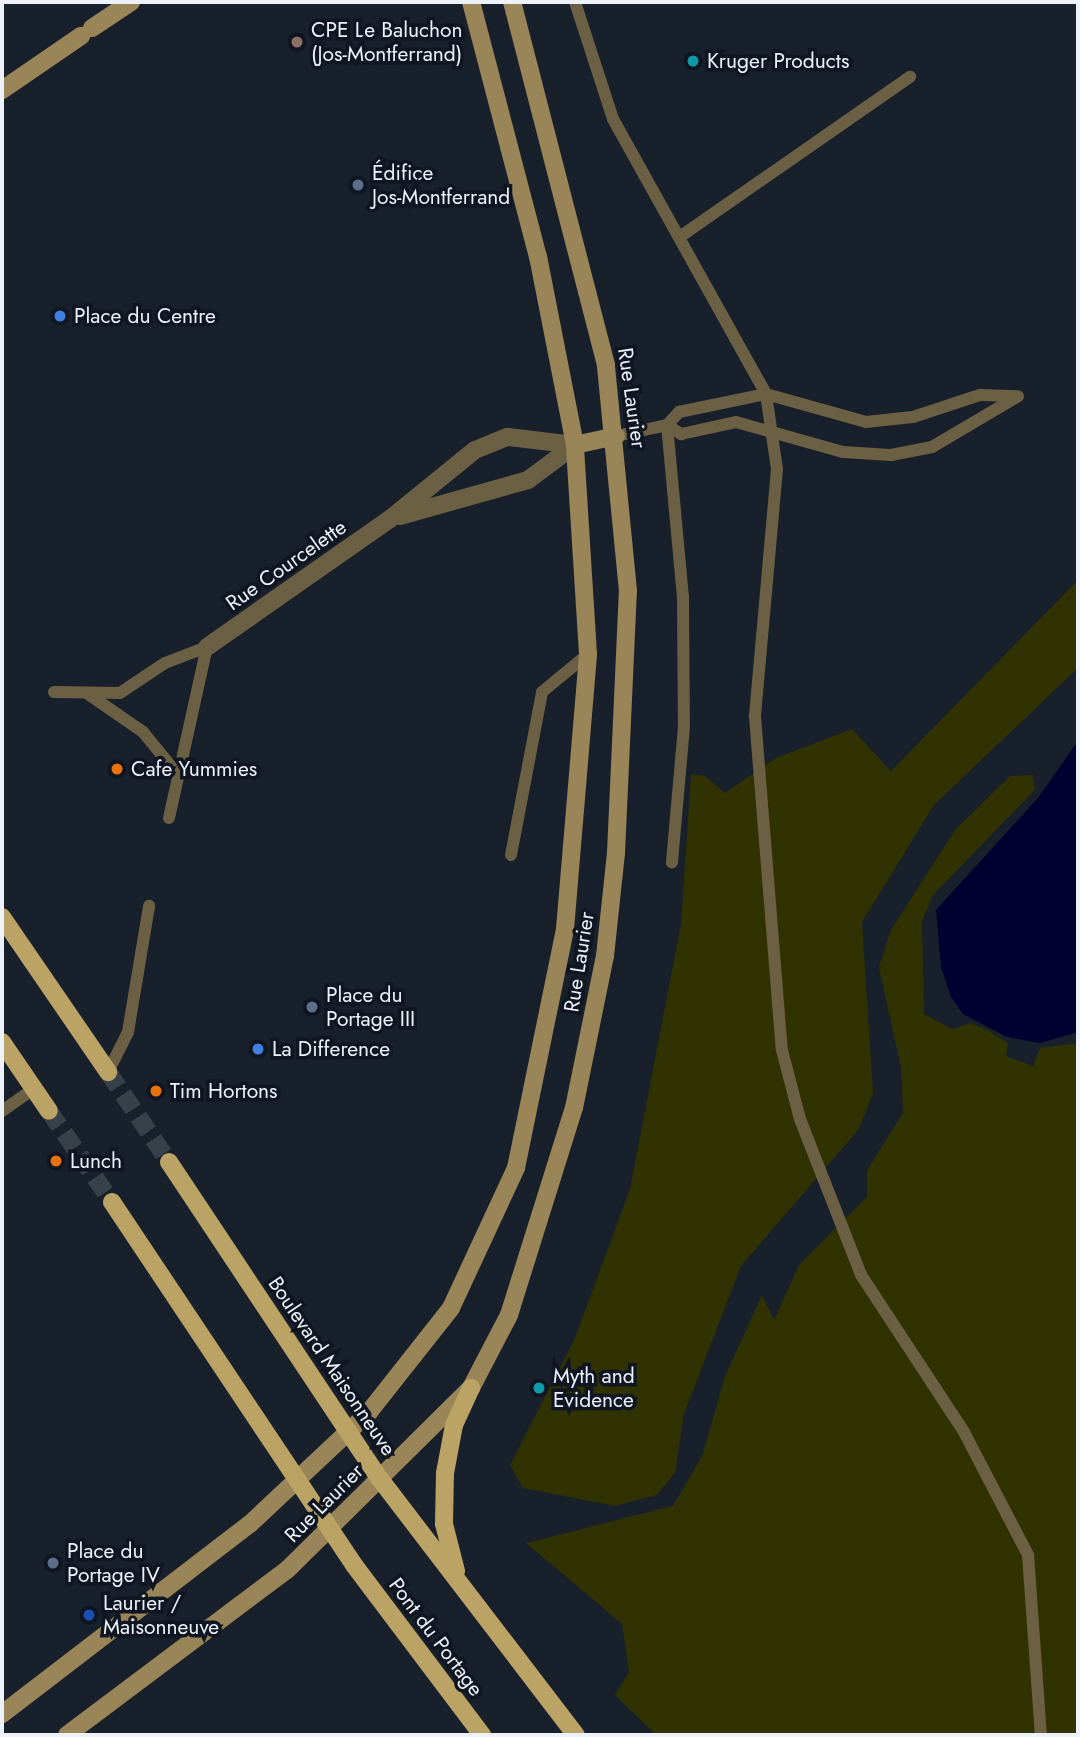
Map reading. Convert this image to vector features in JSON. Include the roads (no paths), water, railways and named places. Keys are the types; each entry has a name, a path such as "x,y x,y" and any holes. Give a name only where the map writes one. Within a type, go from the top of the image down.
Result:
{"main road":[{"path":"2,90 131,2"},
{"name":"Rue Laurier","path":"2,1714 299,1481 348,1434 451,1308 516,1168 565,929 588,654 575,445 538,257 471,2"},
{"name":"Rue Laurier","path":"67,1735 288,1569 471,1388 509,1315 549,1203 606,956 628,652 616,436 585,266 512,2"},
{"path":"575,445 616,436"},
{"path":"2,917 108,1072"},
{"path":"2,1042 49,1111"},
{"name":"Boulevard Maisonneuve","path":"169,1163 348,1434 464,1590"},
{"path":"112,1202 330,1530"},
{"path":"471,1388 448,1451 445,1531 464,1590 576,1735"},
{"name":"Pont du Portage","path":"330,1530 481,1734"}],"street":[{"name":"Rue Courcelette","path":"207,648 390,519 489,443 508,437 575,445"},
{"name":"Rue Courcelette","path":"390,519 528,480 575,445"}],"lane":[{"path":"575,2 613,118 681,236 766,394 776,470 755,717 782,1050 816,1164 861,1275 964,1432 1028,1555 1041,1735"},
{"path":"681,236 910,77"},
{"path":"616,436 667,425 678,412 766,394 866,422 912,417 980,395 1018,396 957,436 891,455 843,452 771,427 736,422 681,434 667,425"},
{"path":"667,425 683,596 684,727 672,862"},
{"path":"169,818 207,648"},
{"name":"Rue Courcelette","path":"54,692 120,693 165,663 207,648"},
{"path":"511,855 542,692 588,654"},
{"path":"88,694 162,750 178,776"},
{"path":"108,1072 128,1032 149,906"},
{"path":"2,1111 34,1089"}],"tunnel":[{"path":"108,1072 169,1162"},
{"path":"49,1111 112,1202"}],"place":[{"name":"CPE Le Baluchon (Jos-Montferrand)","path":"297,42"},
{"name":"Kruger Products","path":"693,61"},
{"name":"Édifice Jos-Montferrand","path":"358,185"},
{"name":"Place du Centre","path":"60,316"},
{"name":"Cafe Yummies","path":"117,769"},
{"name":"Place du Portage III","path":"312,1007"},
{"name":"La Difference","path":"258,1049"},
{"name":"Tim Hortons","path":"156,1091"},
{"name":"Lunch","path":"56,1161"},
{"name":"Myth and Evidence","path":"539,1388"},
{"name":"Place du Portage IV","path":"53,1563"},
{"name":"Laurier / Maisonneuve","path":"89,1615"}]}
